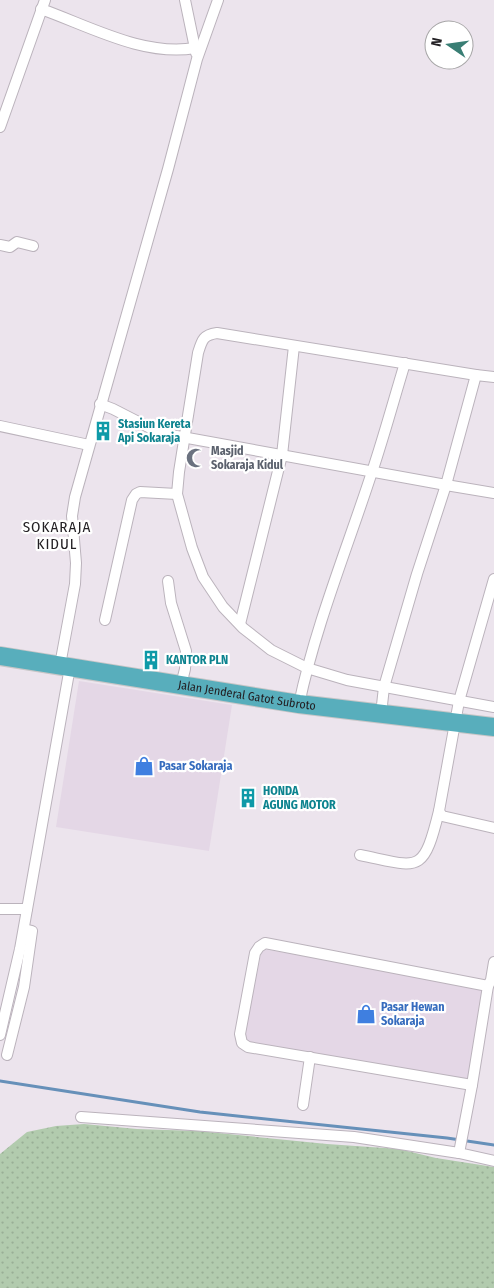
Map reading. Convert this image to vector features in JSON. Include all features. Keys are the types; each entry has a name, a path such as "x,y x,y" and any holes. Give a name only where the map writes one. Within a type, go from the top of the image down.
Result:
{"highway":[{"name":"Jalan Jenderal Gatot Subroto","path":"0,656 299,704 494,727"}],"street":[{"path":"185,0 198,59"},
{"path":"0,1035 4,1005 24,929 65,666 75,584 76,563 72,516 75,496 198,59 218,0"},
{"path":"0,126 43,5 130,43 160,48 196,48"},
{"path":"0,245 10,247 18,242 33,246"},
{"path":"494,377 217,333 207,335 201,342 198,353 178,472 177,494 192,548 203,577 223,606 240,624 271,650 307,668 347,680 494,707"},
{"path":"240,624 282,455 294,346"},
{"path":"299,704 307,668 326,604 372,472 405,363"},
{"path":"382,714 384,687 417,574 446,485 476,375"},
{"path":"100,404 160,433 494,493"},
{"path":"0,426 89,445"},
{"path":"105,620 132,500 140,492 177,494"},
{"path":"360,855 409,865 419,861 424,856 432,841 459,701 494,579"},
{"path":"168,581 171,603 186,651 185,669 181,685"},
{"path":"439,811 442,816 494,828"},
{"path":"0,909 27,909"},
{"path":"7,1055 24,987 29,954 32,931 24,929"},
{"path":"472,1085 248,1047 242,1043 240,1034 255,953 259,947 265,944 488,986"},
{"path":"460,1149 488,986 494,962"},
{"path":"303,1105 310,1058"},
{"path":"81,1117 354,1137 460,1149 494,1161"}],"shaded area":[{"name":"Pasar Sokaraja","path":"79,681 232,705 209,851 56,827"},
{"name":"Pasar Hewan Sokaraja","path":"262,949 488,986 473,1083 243,1041"}],"green space":[{"path":"84,1124 137,1129 198,1131 399,1149 436,1158 494,1167 494,1288 0,1288 0,1154 27,1132 56,1126"}],"waterway":[{"path":"0,1081 200,1112 447,1138 494,1145"}],"place":[{"name":"Stasiun Kereta Api Sokaraja","path":"103,431"},
{"name":"Masjid Sokaraja Kidul","path":"196,458"},
{"name":"KANTOR PLN","path":"151,660"},
{"name":"Pasar Sokaraja","path":"144,766"},
{"name":"HONDA AGUNG MOTOR","path":"248,798"},
{"name":"Pasar Hewan Sokaraja","path":"366,1014"}],"district":[{"name":"SOKARAJA KIDUL","path":"57,536"}]}
